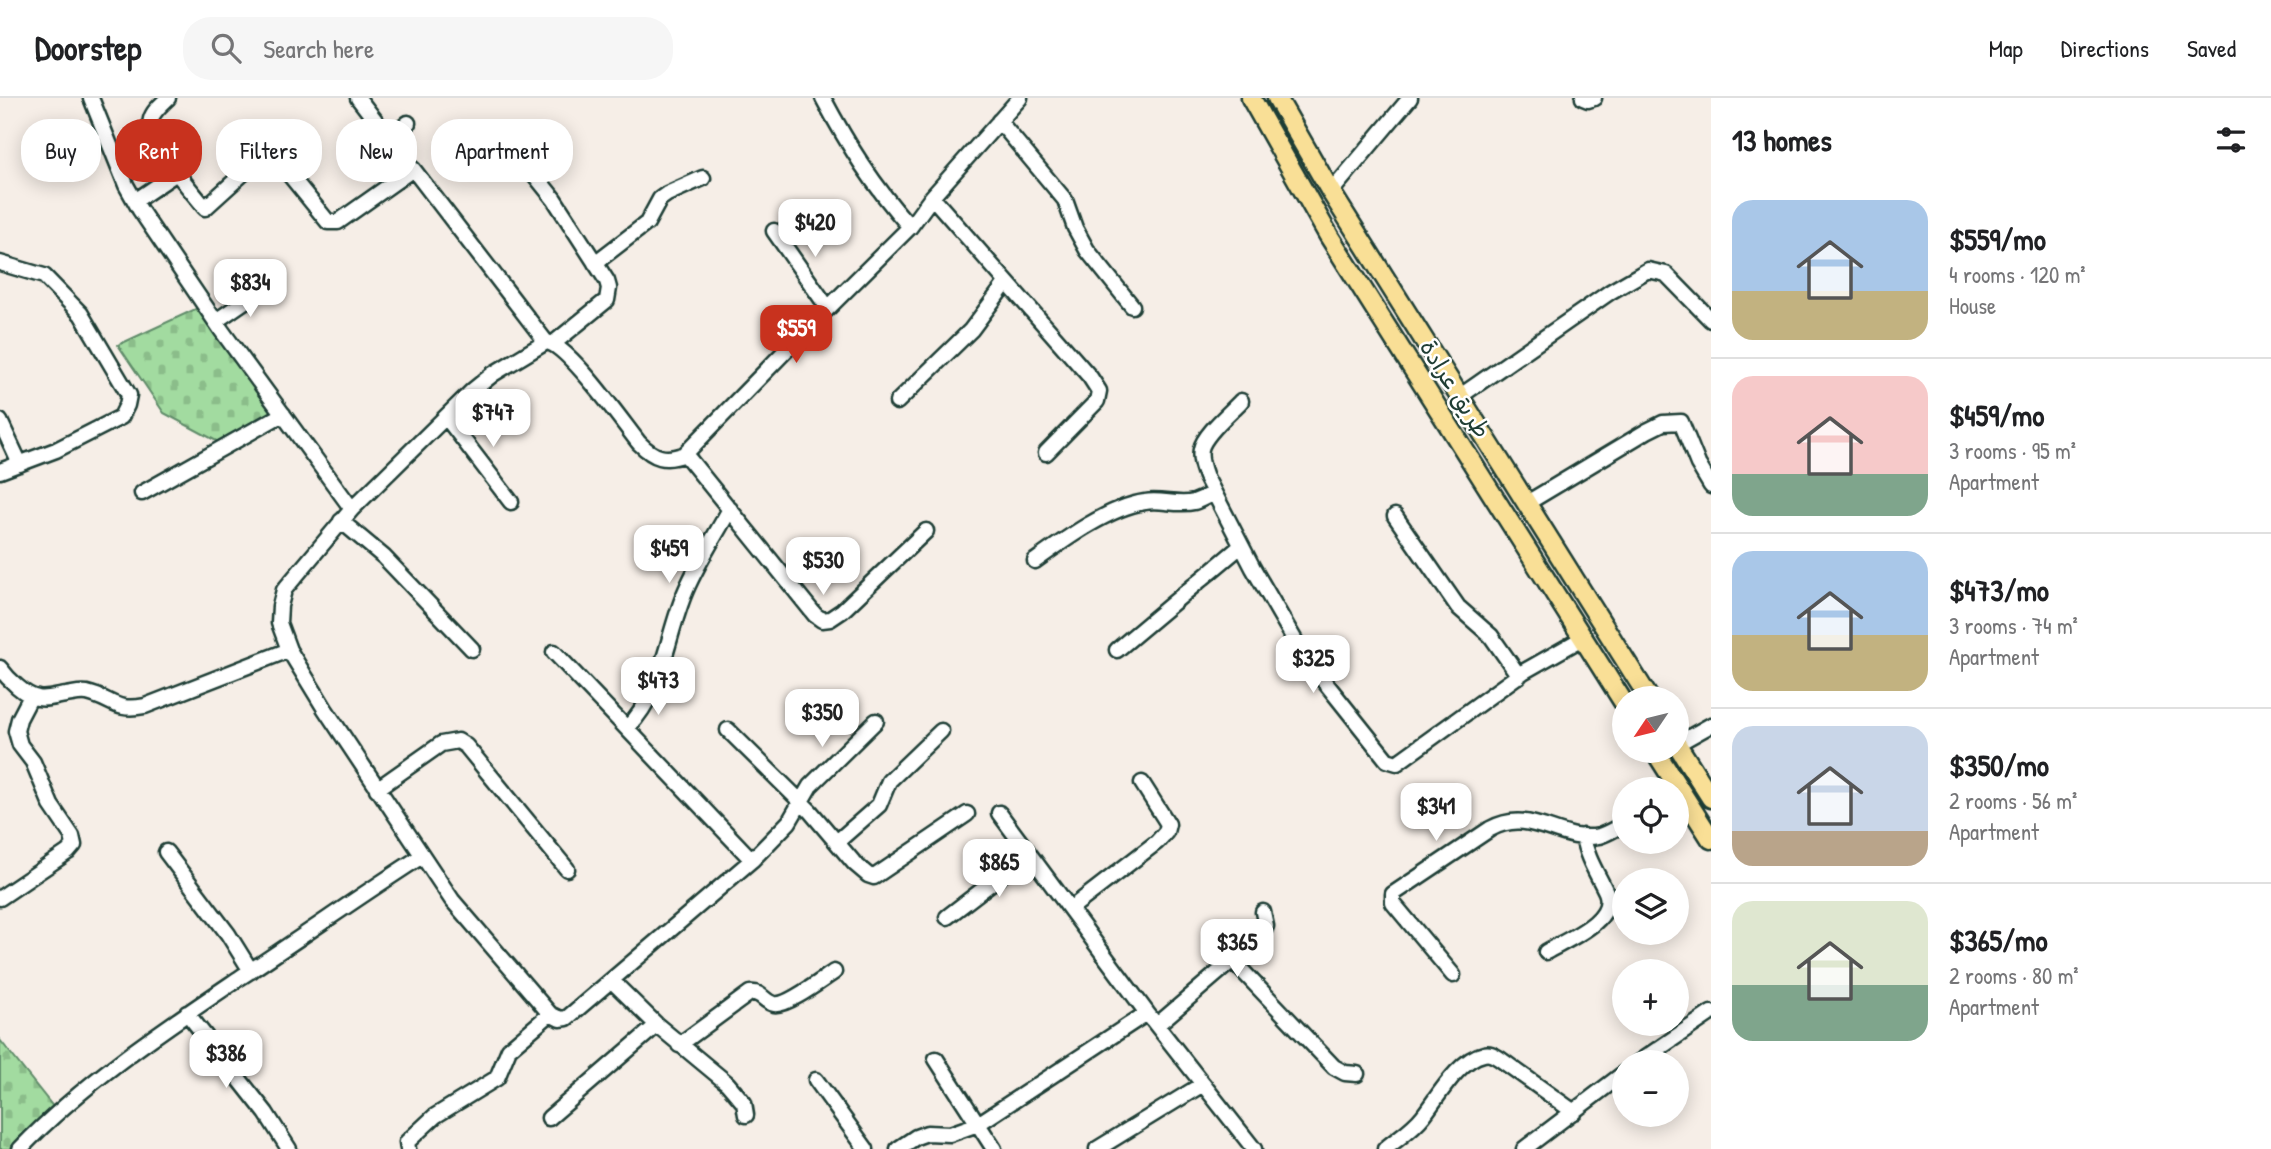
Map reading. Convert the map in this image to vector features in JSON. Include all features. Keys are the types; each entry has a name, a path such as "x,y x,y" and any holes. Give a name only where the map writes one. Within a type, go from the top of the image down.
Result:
{"main road":[{"name":"طريق عرادة","path":"1251,98 1329,236 1613,686"},
{"path":"1278,98 1331,192 1641,686"},
{"path":"1689,762 1711,798"},
{"path":"1689,809 1711,839"}],"street":[{"path":"91,98 135,201 216,321 352,509"},
{"path":"151,119 168,98"},
{"path":"358,98 374,119"},
{"path":"823,98 852,152 881,195 910,227"},
{"path":"296,182 328,222 338,222 413,169 550,343 575,362 639,443 649,453 664,460 685,454 910,227 932,197 1020,98"},
{"path":"1331,192 1410,98"},
{"path":"1583,98 1594,98"},
{"path":"999,121 1065,200 1075,228 1087,250 1132,306"},
{"path":"595,263 647,223 660,199 703,178"},
{"path":"135,201 163,182"},
{"path":"186,182 205,208 234,182"},
{"path":"540,182 607,281 607,300 550,343 493,374 341,521 284,590 279,623 289,650 377,789 452,900 550,1014 560,1020 567,1018 612,981 751,860 789,822 815,780 876,721"},
{"path":"932,197 1090,377 1099,391 1097,401 1046,453"},
{"path":"774,231 828,308"},
{"path":"0,262 44,276 81,314 129,395 121,417 56,450 0,471"},
{"path":"1459,397 1567,321 1648,270 1666,274 1711,320"},
{"path":"897,402 971,330 1006,283"},
{"path":"216,321 264,288"},
{"path":"1241,401 1207,437 1201,449 1203,469 1241,546 1304,656 1382,755 1392,763 1402,760 1518,676 1583,638"},
{"path":"142,493 283,414"},
{"path":"446,417 511,502"},
{"path":"0,421 20,464"},
{"path":"1527,503 1647,431 1672,421 1681,422 1686,429 1698,464 1711,486"},
{"path":"685,454 815,615 822,620 830,619 842,611 926,531"},
{"path":"1035,561 1070,536 1129,505 1160,500 1194,502 1214,493"},
{"path":"627,728 636,719 657,682 686,589 730,509"},
{"path":"1395,516 1458,607 1494,639 1518,676"},
{"path":"341,521 384,556 472,649"},
{"path":"1117,650 1241,546"},
{"path":"0,668 32,696 40,699 83,692 100,696 115,706 129,709 145,706 289,650"},
{"path":"554,652 751,860"},
{"path":"0,898 68,852 74,845 72,836 51,805 33,762 20,745 16,731 19,719 32,696"},
{"path":"1689,737 1711,725"},
{"path":"728,730 868,875 874,877 967,814"},
{"path":"838,841 879,805 889,781 941,731"},
{"path":"377,789 441,744 458,741 467,746 567,869"},
{"path":"1070,909 1157,842 1166,832 1168,824 1142,783"},
{"path":"999,813 1147,1013 1254,1149"},
{"path":"1453,975 1393,903 1393,894 1506,821 1520,820 1583,836 1600,836 1612,830"},
{"path":"1546,952 1594,923 1608,906 1607,895 1585,850 1583,836"},
{"path":"166,852 228,934 251,971"},
{"path":"947,916 1029,854"},
{"path":"20,1149 45,1122 187,1013 422,856"},
{"path":"1157,1025 1263,934 1266,926 1263,912"},
{"path":"1232,960 1334,1067 1345,1073 1357,1074"},
{"path":"679,1045 750,993 757,993 771,1003 782,1004 834,972"},
{"path":"612,981 679,1045 727,1083 744,1103 746,1115"},
{"path":"187,1013 266,1113 289,1149"},
{"path":"898,1149 921,1135 950,1134 978,1124 1147,1013"},
{"path":"1657,1050 1711,1013"},
{"path":"408,1149 407,1142 435,1116 497,1078 509,1049 550,1014"},
{"path":"549,1118 657,1025"},
{"path":"1385,1149 1416,1123 1454,1076 1484,1054 1500,1059 1574,1112"},
{"path":"936,1059 994,1149"},
{"path":"816,1080 866,1149"},
{"path":"1524,1149 1612,1082"},
{"path":"1097,1149 1203,1084"}],"green space":[{"path":"202,306 274,413 222,444 164,413 118,345"},
{"path":"0,1040 54,1108 13,1149 0,1149"}]}
